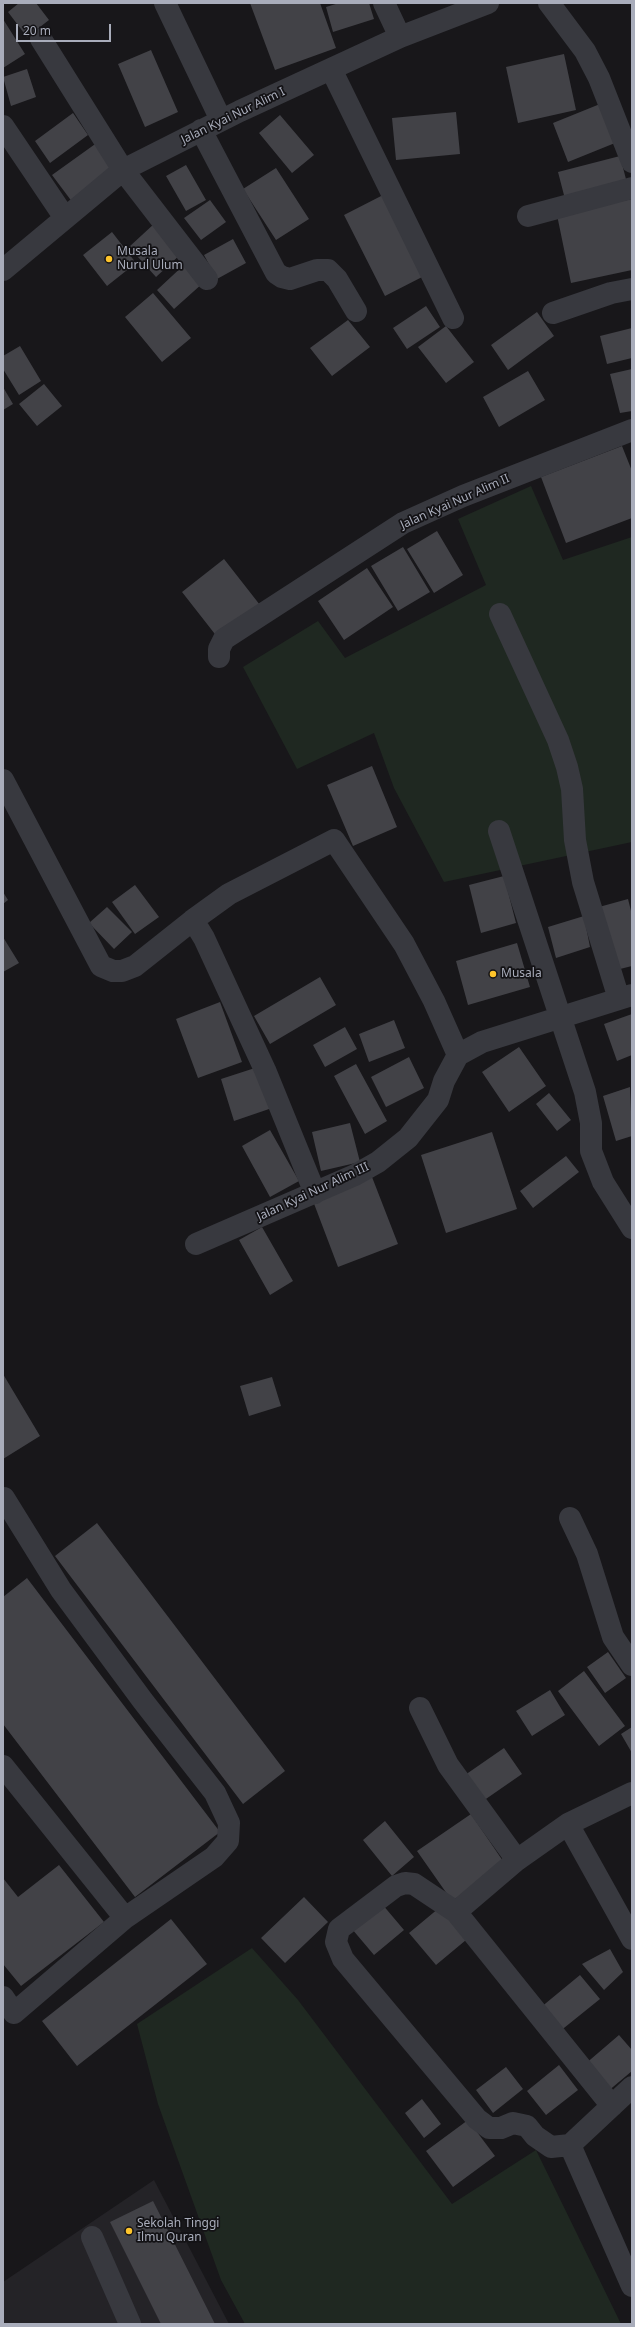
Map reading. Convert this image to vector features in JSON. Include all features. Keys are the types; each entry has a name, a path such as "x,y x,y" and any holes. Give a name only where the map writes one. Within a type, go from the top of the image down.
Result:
{"street":[{"path":"165,3 221,120"},
{"path":"384,3 400,37"},
{"name":"Jalan Kyai Nur Alim I","path":"3,270 123,170 221,120 330,69 400,37 488,3"},
{"path":"548,3 585,51 599,78 632,162"},
{"path":"41,39 123,170 207,279"},
{"path":"330,69 453,318"},
{"path":"3,126 65,218"},
{"path":"201,130 276,273 282,277 290,279 317,270 328,270 337,279 356,311"},
{"path":"528,216 632,188"},
{"path":"553,313 612,293 632,289"},
{"name":"Jalan Kyai Nur Alim II","path":"219,657 219,649 224,639 403,523 463,496 632,430"},
{"path":"3,780 101,966 113,971 135,966 193,920 229,894 334,840 404,944 434,1001 458,1055 482,1042 626,997 583,882 575,840 572,789 567,767 558,740 500,614"},
{"path":"500,831 559,1017 585,1092 591,1123 591,1151 603,1182 632,1228"},
{"path":"193,920 204,938 265,1070 315,1193"},
{"name":"Jalan Kyai Nur Alim III","path":"196,1244 315,1193 372,1165 408,1138 438,1100 444,1081 458,1055"},
{"path":"3,1498 61,1590 143,1702 215,1793 229,1823 228,1841 214,1856 125,1918 14,2012 3,1997"},
{"path":"570,1518 587,1554 613,1637 632,1665"},
{"path":"420,1708 448,1765 517,1860"},
{"path":"3,1766 125,1918"},
{"path":"456,1912 517,1860 568,1824 632,1793"},
{"path":"568,1824 632,1939"},
{"path":"612,2106 456,1912 414,1884 405,1883 396,1886 339,1928 336,1942 343,1958 478,2119 489,2128 501,2128 513,2122 527,2126 535,2136 551,2147 570,2145 612,2106 632,2087"},
{"path":"570,2145 632,2286"},
{"path":"92,2237 130,2324"}],"shaded area":[{"path":"531,486 563,560 632,537 632,842 444,882 394,788 374,733 297,769 243,667 318,621 345,658 486,585 458,519"},
{"path":"252,1948 298,2000 452,2204 536,2150 621,2324 245,2324 221,2280 158,2104 137,2024"},
{"name":"Sekolah Tinggi Ilmu Quran","path":"154,2180 229,2324 3,2324 3,2282"}],"building":[{"path":"19,3 36,3 49,20 27,37 8,12"},
{"path":"250,3 320,3 336,48 275,70"},
{"path":"339,3 369,3 374,19 333,32 326,7"},
{"path":"3,19 25,54 3,68"},
{"path":"151,50 178,112 145,127 118,64"},
{"path":"564,54 576,110 518,123 506,67"},
{"path":"27,69 36,97 11,106 3,77"},
{"path":"600,104 615,143 568,162 553,123"},
{"path":"456,112 460,154 396,160 392,118"},
{"path":"73,113 88,135 50,163 35,141"},
{"path":"280,115 314,155 292,173 259,133"},
{"path":"98,142 119,169 73,203 52,175"},
{"path":"620,156 627,183 565,199 558,172"},
{"path":"186,165 206,200 186,211 166,176"},
{"path":"276,168 309,219 276,240 243,189"},
{"path":"385,194 426,275 385,296 344,215"},
{"path":"632,199 632,270 571,283 557,215"},
{"path":"210,200 226,222 201,240 184,218"},
{"path":"155,223 182,253 156,277 129,247"},
{"name":"Musala Nurul Ulum","path":"112,232 136,263 107,286 83,255"},
{"path":"233,239 246,263 217,279 204,255"},
{"path":"186,263 203,283 174,309 157,290"},
{"path":"153,293 191,338 162,362 125,317"},
{"path":"426,306 440,327 407,349 393,328"},
{"path":"537,312 554,336 508,370 491,345"},
{"path":"348,320 370,347 332,376 310,348"},
{"path":"446,326 474,362 446,383 418,347"},
{"path":"632,328 632,358 607,364 600,336"},
{"path":"20,346 41,381 19,395 3,369 3,356"},
{"path":"632,369 632,411 620,413 610,374"},
{"path":"528,371 545,400 499,427 483,397"},
{"path":"44,384 62,406 37,426 19,404"},
{"path":"3,387 13,404 3,410"},
{"path":"622,446 632,471 632,518 566,543 541,477"},
{"path":"437,531 463,575 434,593 407,549"},
{"path":"403,547 430,592 398,611 371,566"},
{"path":"224,559 260,605 218,638 182,592"},
{"path":"367,568 393,607 344,640 318,601"},
{"path":"372,766 397,827 353,846 327,785"},
{"path":"504,876 516,923 481,933 469,885"},
{"path":"135,885 159,917 135,934 112,902"},
{"path":"3,892 8,900 3,904"},
{"path":"628,899 632,915 632,966 616,970 599,907"},
{"path":"107,907 132,932 114,949 89,923"},
{"path":"584,916 590,947 556,958 548,927"},
{"path":"3,937 19,963 3,972"},
{"name":"Musala","path":"517,943 530,987 468,1005 456,961"},
{"path":"320,977 336,1005 270,1044 254,1016"},
{"path":"220,1002 242,1062 198,1078 176,1019"},
{"path":"632,1014 632,1055 617,1061 604,1024"},
{"path":"394,1020 405,1048 369,1062 359,1034"},
{"path":"345,1027 357,1049 325,1067 313,1045"},
{"path":"519,1047 546,1086 509,1112 482,1072"},
{"path":"409,1057 424,1088 386,1107 371,1077"},
{"path":"356,1064 387,1121 365,1134 334,1076"},
{"path":"258,1067 272,1108 234,1121 221,1079"},
{"path":"630,1087 632,1136 616,1141 603,1096"},
{"path":"549,1093 571,1120 557,1131 536,1104"},
{"path":"350,1123 360,1162 321,1171 312,1132"},
{"path":"270,1130 299,1181 270,1197 242,1146"},
{"path":"492,1132 517,1209 446,1233 421,1155"},
{"path":"566,1156 579,1172 533,1208 520,1191"},
{"path":"372,1177 398,1244 338,1267 313,1201"},
{"path":"262,1227 293,1281 270,1295 239,1240"},
{"path":"3,1374 40,1436 3,1459"},
{"path":"272,1377 281,1406 249,1416 240,1386"},
{"path":"97,1523 285,1771 243,1804 55,1556"},
{"path":"27,1578 220,1832 135,1897 3,1724 3,1597"},
{"path":"608,1652 626,1678 605,1693 587,1667"},
{"path":"584,1671 625,1726 599,1746 558,1691"},
{"path":"550,1690 565,1715 532,1736 516,1711"},
{"path":"632,1727 632,1753 621,1734"},
{"path":"504,1748 522,1774 483,1801 465,1775"},
{"path":"471,1814 505,1864 452,1901 417,1851"},
{"path":"385,1821 414,1857 392,1876 363,1840"},
{"path":"59,1865 104,1922 21,1986 3,1964 3,1878 18,1897"},
{"path":"304,1897 328,1922 285,1963 261,1938"},
{"path":"382,1904 404,1930 374,1955 352,1929"},
{"path":"439,1908 466,1940 436,1965 409,1933"},
{"path":"171,1919 207,1964 77,2066 42,2021"},
{"path":"610,1949 623,1972 604,1990 582,1964"},
{"path":"580,1975 600,1999 559,2032 540,2008"},
{"path":"619,2035 632,2050 632,2071 607,2092 584,2065"},
{"path":"559,2065 578,2090 546,2115 527,2091"},
{"path":"506,2067 523,2089 493,2113 476,2090"},
{"path":"422,2099 441,2124 424,2138 405,2113"},
{"path":"468,2120 495,2156 453,2187 426,2151"},
{"path":"153,2201 215,2324 161,2324 110,2222"}],"place":[{"name":"Musala Nurul Ulum","path":"109,259"},
{"name":"Musala","path":"493,974"},
{"name":"Sekolah Tinggi Ilmu Quran","path":"129,2231"}]}
